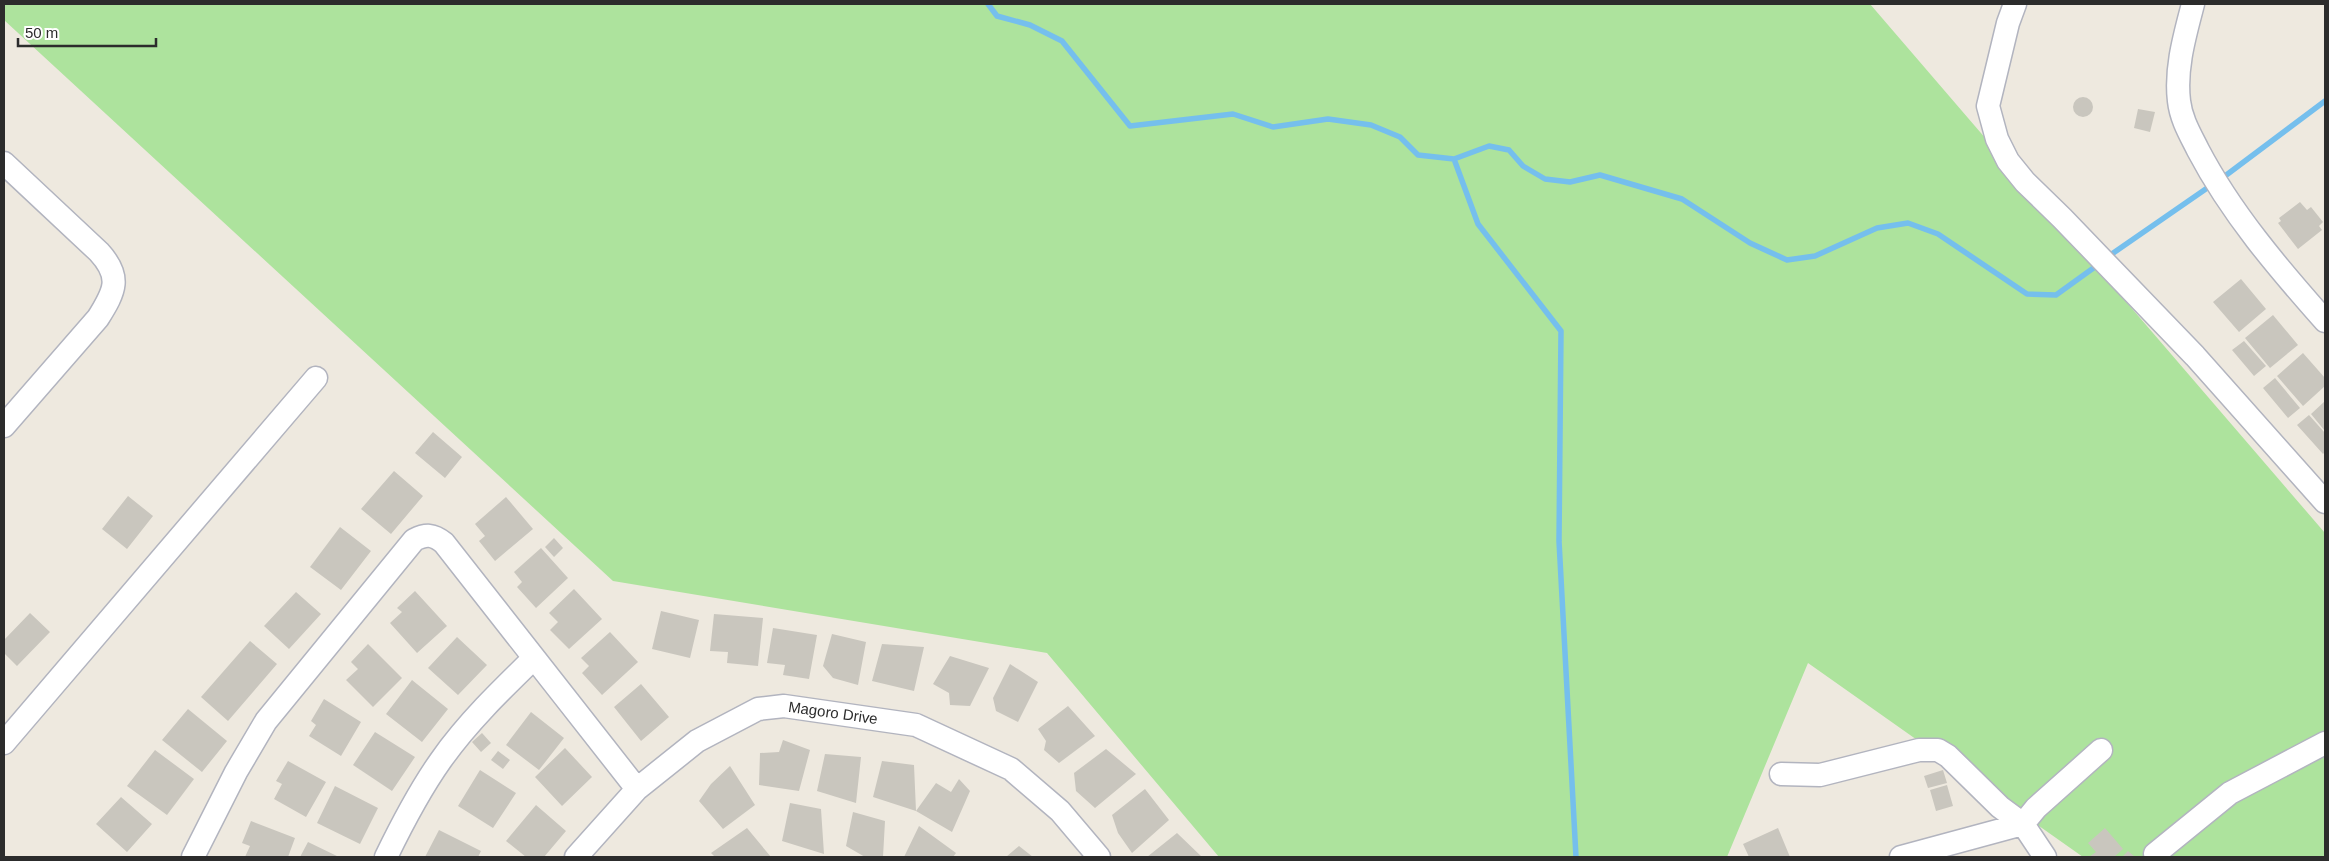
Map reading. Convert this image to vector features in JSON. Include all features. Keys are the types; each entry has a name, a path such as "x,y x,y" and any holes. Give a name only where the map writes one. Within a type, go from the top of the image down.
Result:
{"street":[{"path":"2015,4 2008,22 1988,106 1997,139 2008,161 2025,182 2195,356 2325,502"},
{"path":"2193,4 2183,43 2177,79 2179,102 2184,122 2206,164 2252,234 2325,321"},
{"path":"4,163 99,252 110,264 115,276 109,301 98,318 4,426"},
{"path":"4,743 316,378"},
{"path":"193,857 236,772 266,721 414,540 424,534 436,536 444,543 637,789"},
{"path":"386,857 441,760 474,718 534,658"},
{"name":"Magoro Drive","path":"576,857 637,789 697,741 758,709 784,706 916,725 1011,769 1060,811 1099,857"},
{"path":"2155,854 2230,793 2325,743"},
{"path":"1781,774 1820,775 1919,750 1938,750 1948,756 2000,807 2023,824 2046,857"},
{"path":"1901,857 2023,824 2036,808 2100,750"}],"green space":[{"path":"4,4 1870,4 2325,533 2325,857 2083,857 1808,663 1727,857 1219,857 1047,653 613,581 4,20"}],"building":[{"path":"2083,97 2090,100 2093,107 2090,114 2083,117 2076,114 2073,107 2076,100"},
{"path":"2138,109 2155,112 2150,132 2134,128"},
{"path":"2300,202 2307,210 2311,207 2323,222 2319,226 2322,230 2298,249 2278,223 2281,221 2279,218"},
{"path":"2241,279 2266,309 2239,332 2213,302"},
{"path":"2273,315 2298,345 2270,368 2245,338"},
{"path":"2244,341 2266,366 2254,376 2232,350"},
{"path":"2303,353 2325,378 2325,386 2303,406 2277,376"},
{"path":"2275,378 2300,408 2288,418 2263,388"},
{"path":"2325,401 2325,431 2311,414"},
{"path":"2309,415 2325,433 2325,452 2323,454 2297,425"},
{"path":"433,432 462,457 445,478 415,453"},
{"path":"394,471 423,496 391,534 361,509"},
{"path":"128,496 153,516 127,549 102,529"},
{"path":"506,497 533,529 495,561 479,541 485,536 475,524"},
{"path":"340,527 371,551 341,590 310,567"},
{"path":"554,538 563,548 554,557 545,547"},
{"path":"541,548 568,578 536,608 517,587 522,582 514,572"},
{"path":"574,589 602,619 569,649 550,630 558,622 549,613"},
{"path":"415,591 447,626 417,653 390,623 402,612 397,608"},
{"path":"296,592 321,614 289,649 264,626"},
{"path":"661,611 699,620 690,658 652,649"},
{"path":"30,613 50,632 17,666 4,653 4,640"},
{"path":"714,614 763,618 758,666 727,663 728,652 710,651"},
{"path":"773,628 817,635 809,679 783,675 785,665 767,663"},
{"path":"610,632 638,662 602,695 582,673 589,666 581,658"},
{"path":"832,634 866,642 858,685 833,678 823,666"},
{"path":"457,637 487,665 458,695 428,668"},
{"path":"250,641 277,664 228,721 201,697"},
{"path":"368,644 402,678 373,707 346,680 358,669 351,662"},
{"path":"882,644 924,647 914,691 872,681"},
{"path":"950,656 989,668 970,706 950,705 949,693 933,684"},
{"path":"1010,664 1038,682 1018,722 996,711 993,698"},
{"path":"412,680 448,709 422,742 386,714"},
{"path":"641,684 669,717 641,741 614,707"},
{"path":"324,699 361,722 341,756 309,736 316,725 311,721"},
{"path":"1068,706 1095,736 1059,763 1044,750 1046,741 1038,729"},
{"path":"188,709 227,741 202,772 162,740"},
{"path":"531,712 564,738 539,770 506,745"},
{"path":"375,732 415,757 392,791 353,765"},
{"path":"482,733 491,743 481,752 472,742"},
{"path":"783,740 810,750 799,791 759,785 760,753 779,752"},
{"path":"565,748 592,777 562,806 535,777"},
{"path":"1106,749 1136,774 1095,808 1076,791 1074,773"},
{"path":"155,750 194,779 167,815 127,786"},
{"path":"498,751 510,760 503,769 491,760"},
{"path":"825,754 861,757 856,803 817,791"},
{"path":"288,761 326,782 306,817 274,799 282,784 276,781"},
{"path":"882,761 914,765 916,811 873,797"},
{"path":"730,766 755,805 723,829 699,801 711,784"},
{"path":"480,770 516,793 493,828 458,806"},
{"path":"1943,770 1947,783 1928,788 1924,776"},
{"path":"959,779 970,791 952,832 916,811 936,783 951,792"},
{"path":"1947,785 1953,806 1936,811 1930,790"},
{"path":"335,786 378,808 360,844 317,823"},
{"path":"1145,789 1169,820 1132,853 1118,833 1112,815"},
{"path":"121,797 152,824 127,852 96,824"},
{"path":"790,803 821,809 824,854 782,841"},
{"path":"536,805 566,831 544,857 526,857 506,841"},
{"path":"853,812 885,821 883,857 865,857 846,846"},
{"path":"251,821 295,838 288,857 245,857 250,846 242,843"},
{"path":"919,826 956,853 953,857 904,857"},
{"path":"747,828 771,857 715,857 711,853"},
{"path":"1778,828 1790,857 1749,857 1743,844"},
{"path":"2105,828 2123,849 2114,857 2089,857 2096,852 2088,843"},
{"path":"439,830 481,851 478,857 425,857"},
{"path":"1177,833 1202,857 1147,857"},
{"path":"308,842 339,857 300,857"},
{"path":"1019,846 1033,857 1006,857"},
{"path":"2128,851 2135,857 2122,857"}],"waterway":[{"path":"988,4 997,16 1030,25 1062,41 1130,126 1233,114 1273,127 1328,119 1371,125 1400,137 1418,155 1454,159 1489,146 1509,150 1523,166 1545,179 1570,182 1600,175 1682,199 1750,243 1787,260 1815,256 1877,228 1908,223 1938,234 2027,294 2056,295 2099,264"},
{"path":"2221,179 2325,101"},
{"path":"1454,159 1478,224 1561,331 1559,541 1576,857"},
{"path":"2106,258 2213,184"}]}
